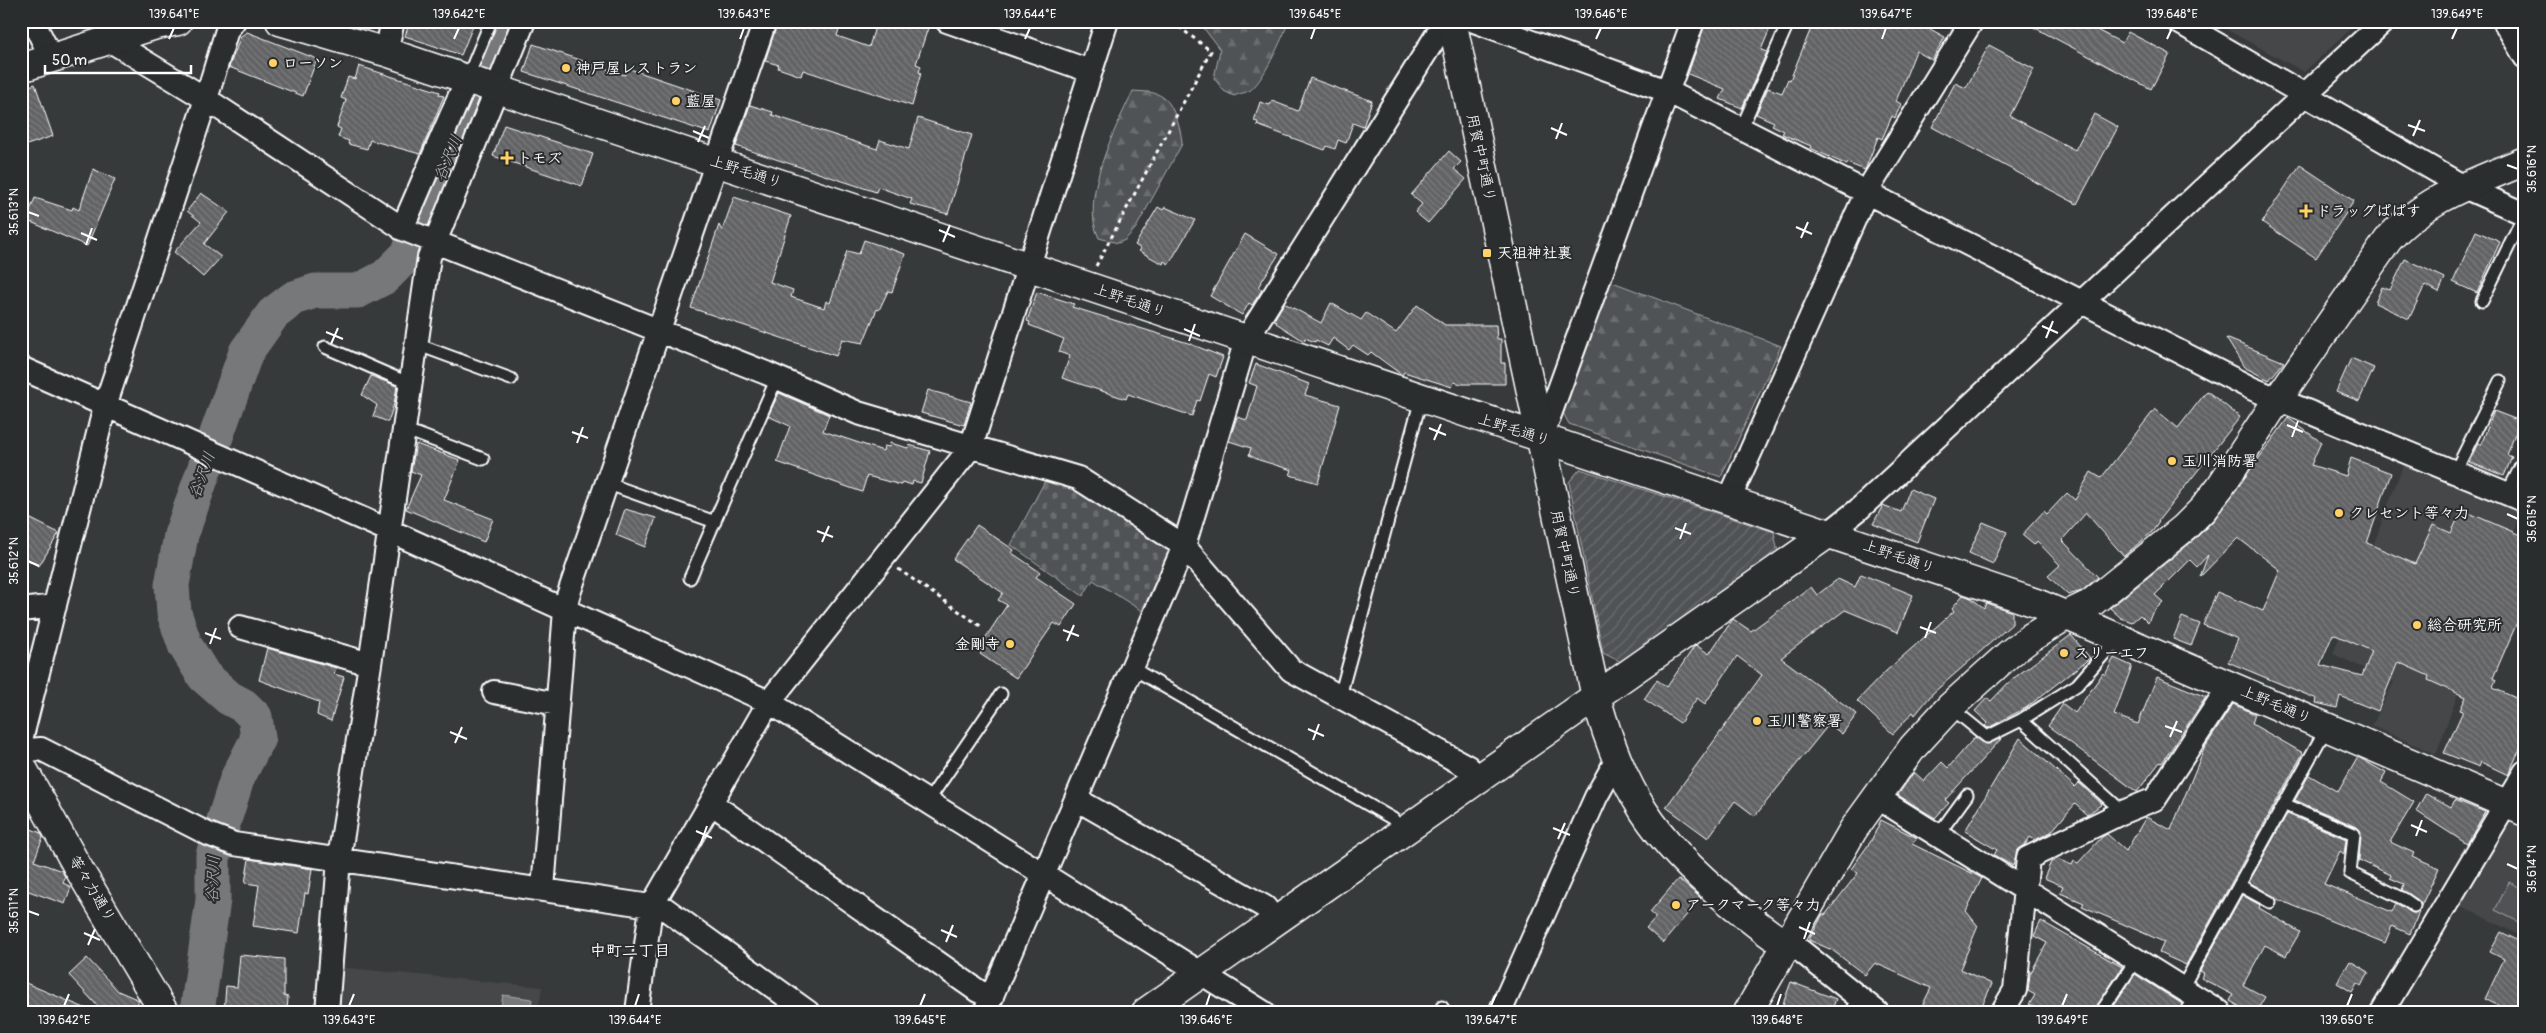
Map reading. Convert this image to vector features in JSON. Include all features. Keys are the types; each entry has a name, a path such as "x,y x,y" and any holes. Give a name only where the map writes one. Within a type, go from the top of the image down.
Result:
{"street":[{"path":"33,21 51,57"},
{"path":"21,68 51,57 178,21"},
{"path":"21,740 105,406 227,30 234,21"},
{"name":"上野毛通り","path":"280,21 386,52 1029,266 1540,439 1829,533 2067,615 2515,808"},
{"path":"386,52 393,21"},
{"path":"326,1012 339,859 405,432 416,344 416,235 480,84 524,21"},
{"path":"543,889 565,610 606,482 765,21"},
{"path":"947,21 1090,71"},
{"path":"637,1012 651,907 769,702 970,446 1106,21"},
{"path":"1540,439 1693,21"},
{"path":"1729,500 1867,191 1972,21"},
{"path":"2177,21 2464,187 2525,214"},
{"path":"2504,21 2525,57"},
{"path":"1146,1012 1829,533 1858,510 2380,22"},
{"path":"711,803 978,991 988,1004 1184,546 1246,340 1438,34 1460,24 1667,91 1742,127 2278,399 2516,498"},
{"name":"用賀中町通り","path":"1460,24 1540,439 1596,697 1616,761 1643,811 1678,856 1770,935 1786,945"},
{"path":"109,40 206,99 416,235 659,330 858,413 1078,478 1184,546 1291,670 1468,767 1479,778"},
{"path":"416,235 480,84"},
{"path":"1748,1012 1853,830 1875,796 1913,746 1950,707 2023,643 2067,615 2090,604 2190,522 2220,487 2278,399 2396,231 2422,208 2464,187 2525,161"},
{"path":"21,368 390,531 769,702 1203,972 1263,1012"},
{"path":"21,610 55,606"},
{"path":"240,627 370,664"},
{"path":"2002,1012 2015,990 2028,858 2123,812 2155,800 2230,685"},
{"path":"494,692 558,704"},
{"path":"21,755 28,750 40,749 208,834 234,844 543,889 671,911 808,1012"},
{"path":"1500,1012 1596,797 1616,761"},
{"name":"等々力通り","path":"21,765 77,866 164,1012"},
{"path":"2382,1012 2515,808 2525,772"},
{"path":"1875,796 2136,960 2188,999 2220,1012"},
{"path":"1076,798 1265,907 1275,921"},
{"path":"1786,945 1801,951 1854,1004 1877,1012"}],"lane":[{"path":"480,84 491,21"},
{"path":"1742,127 1789,21"},
{"path":"2482,301 2525,214"},
{"path":"416,344 511,380"},
{"path":"325,347 401,380 411,381"},
{"path":"690,578 777,378"},
{"path":"2454,472 2500,381"},
{"path":"1340,696 1421,399"},
{"path":"405,432 418,434 483,459"},
{"path":"2516,498 2525,458"},
{"path":"606,482 715,522"},
{"path":"1950,707 1987,737 2020,720 2076,685 2119,637"},
{"path":"1132,668 1393,819 1402,832"},
{"path":"928,801 1001,694"},
{"path":"2020,720 2123,812"},
{"path":"2188,999 2239,885 2327,727"},
{"path":"1937,836 1967,795"},
{"path":"2284,804 2354,834 2350,872 2414,906"},
{"path":"2239,885 2270,902"},
{"path":"2101,1012 2136,960"}],"path":[{"path":"1093,272 1212,51 1171,21"},
{"path":"883,558 982,627"}],"shaded area":[{"path":"2211,21 2353,21 2352,28 2304,72"},
{"path":"2403,465 2520,510 2507,559 2436,754 2372,726 2394,682 2333,654"},
{"path":"2509,823 2525,829 2525,938 2457,904 2503,825"},
{"path":"338,967 542,987 538,1012 336,1012"},
{"path":"503,995 532,999 530,1012 500,1012"}],"green space":[{"path":"1194,21 1287,21 1288,23 1277,49 1260,79 1249,91 1234,96 1224,91 1214,78 1220,50 1203,27"},
{"path":"1133,91 1157,94 1168,102 1177,120 1182,144 1136,228 1125,240 1118,243 1099,238 1094,222 1093,204 1096,184 1109,143"},
{"path":"1610,281 1781,346 1721,477 1569,424 1562,411"},
{"path":"1580,469 1774,532 1778,553 1621,662 1603,653 1569,482"},
{"path":"1046,479 1073,486 1166,542 1169,551 1142,611 1093,580 1083,596 1011,545"},
{"path":"2509,882 2525,890 2525,925 2495,910"}],"building":[{"path":"410,21 475,21 461,55 405,36"},
{"path":"778,21 818,21 839,29 837,36 869,47 875,27 881,29 884,21 906,21 928,28 916,64 921,66 919,72 921,73 912,106 803,70 801,76 778,68 779,65 765,61"},
{"path":"1706,21 1773,21 1761,50 1767,52 1742,108 1720,99 1725,89 1688,74"},
{"path":"1814,21 1915,21 1945,37 1932,60 1916,51 1896,101 1901,104 1895,118 1892,116 1882,139 1878,137 1865,170 1847,163 1847,165 1810,148 1811,146 1782,134 1784,131 1772,125 1774,122 1756,114 1768,88 1782,93 1788,79 1790,80"},
{"path":"2022,21 2094,21 2091,27 2122,43 2128,32 2170,54 2151,89"},
{"name":"ローソン","path":"247,32 317,59 303,96 229,67 241,36"},
{"path":"533,44 625,75 627,68 721,100 710,133 524,72"},
{"path":"1989,45 2034,69 2010,116 2075,150 2094,114 2118,127 2077,204 1932,127 1955,83 1966,88"},
{"path":"359,66 440,92 439,95 444,96 420,154 370,140 367,149 348,144 349,141 338,137 341,129 337,127 346,100 341,98 348,77 355,79"},
{"path":"1310,78 1372,101 1363,127 1353,123 1346,143 1338,140 1335,149 1327,146 1325,150 1257,125 1258,122 1254,121 1260,102 1270,105 1272,101 1298,111"},
{"path":"35,84 53,136 21,147 21,89"},
{"path":"750,105 773,112 772,115 877,149 880,140 909,149 918,118 972,135 948,214 910,204 912,199 878,187 876,192 736,146"},
{"path":"504,125 593,154 582,186 493,156"},
{"path":"1449,151 1461,162 1454,169 1466,179 1428,223 1415,212 1422,204 1411,195"},
{"path":"2300,165 2354,201 2316,258 2262,222"},
{"path":"93,169 115,179 87,246 26,220 35,198 72,210 73,207 79,210"},
{"path":"201,193 229,212 204,244 221,257 203,277 174,252 201,222 187,211"},
{"path":"734,197 791,216 770,282 793,290 791,297 824,308 826,301 830,303 847,251 859,254 864,240 905,254 892,292 888,291 879,310 877,309 863,343 842,339 836,356 691,308 719,225 722,231"},
{"path":"1158,207 1163,210 1165,207 1195,220 1169,264 1164,261 1163,264 1139,251 1141,249 1135,245"},
{"path":"2476,231 2500,242 2477,293 2453,282"},
{"path":"1245,234 1279,254 1258,287 1262,290 1252,305 1249,303 1242,315 1210,296"},
{"path":"2405,259 2445,278 2439,292 2425,285 2409,319 2375,303 2382,287 2390,290"},
{"path":"1037,292 1074,304 1072,307 1188,343 1223,357 1216,377 1209,374 1200,401 1197,400 1192,416 1128,394 1126,399 1062,378 1070,356 1059,352 1064,339 1029,325 1030,322 1027,321"},
{"path":"1284,303 1321,323 1331,303 1361,320 1366,313 1396,333 1417,305 1445,325 1496,325 1497,339 1501,339 1501,363 1505,363 1505,384 1462,384 1454,382 1452,387 1404,372 1402,375 1371,352 1368,355 1353,345 1349,350 1333,338 1328,346 1316,340 1315,342 1305,338 1304,341 1274,320"},
{"path":"2226,338 2284,362 2269,380 2244,367"},
{"path":"2351,358 2374,368 2359,401 2336,392"},
{"path":"1256,364 1309,384 1305,395 1340,405 1318,483 1290,475 1292,470 1259,460 1249,455 1251,448 1229,441 1237,417 1247,420 1257,386 1249,383"},
{"path":"371,376 397,386 388,422 373,416 377,405 362,395"},
{"path":"928,390 971,402 964,425 921,413"},
{"path":"2207,391 2240,417 2158,521 2152,532 2124,556 2086,513 2062,540 2098,577 2082,591 2068,595 2048,576 2060,565 2037,541 2034,545 2022,535 2044,511 2047,514 2067,493 2075,500 2091,472 2101,478 2155,409 2178,428"},
{"path":"779,393 829,415 823,431 883,451 884,446 889,447 890,443 908,448 909,445 930,451 921,483 913,481 912,485 902,482 901,485 867,476 862,492 777,462 790,426 768,416"},
{"path":"2494,411 2520,421 2507,455 2512,457 2504,476 2469,462 2478,443 2481,445"},
{"path":"2288,418 2321,442 2311,465 2346,476 2351,458 2391,473 2367,543 2415,564 2433,525 2451,533 2462,510 2525,537 2525,604 2493,678 2496,680 2493,688 2525,702 2525,738 2508,775 2481,762 2479,767 2444,753 2463,711 2460,710 2466,697 2428,680 2429,676 2398,662 2378,711 2340,696 2337,708 2316,703 2317,699 2228,662 2238,639 2203,625 2217,592 2263,611 2280,570 2238,538 2200,577 2208,555 2197,567 2190,560 2155,595 2163,602 2152,613 2148,623 2140,615 2132,622 2121,618 2110,608 2194,540 2214,520","holes":["2333,634 2372,651 2362,676 2320,665"]},
{"path":"416,444 460,460 444,500 493,519 484,542 406,509 421,475 411,471"},
{"path":"1910,489 1934,499 1917,542 1873,524 1883,505 1901,512"},
{"path":"625,509 656,518 645,547 616,535"},
{"path":"21,514 59,533 39,566 21,556"},
{"path":"1983,522 2007,532 1993,564 1969,553"},
{"path":"977,525 1014,550 1012,553 1040,572 1036,577 1076,604 1061,627 1054,623 1016,678 980,654 988,643 984,640 1007,605 998,600 1003,593 953,559"},
{"path":"1861,574 1913,595 1898,632 1845,610 1781,658 1857,714 1842,734 1829,724 1755,816 1735,801 1708,838 1666,807 1762,675 1737,656 1705,704 1697,698 1680,723 1644,699 1657,680 1667,687 1696,645 1709,654 1733,619 1751,631 1811,587 1817,595 1838,579 1855,587"},
{"path":"1963,595 1971,598 1984,608 1986,603 2012,612 2012,624 1933,693 1915,715 1913,712 1893,734 1857,701 1885,672 1954,611 1952,608"},
{"path":"2182,617 2200,624 2191,646 2173,639"},
{"path":"2071,635 2090,658 2027,707 1988,728 1985,726 1988,723 1975,711 1987,698 1991,701 2010,681"},
{"path":"267,648 336,668 334,674 344,677 331,721 317,715 319,702 259,680"},
{"path":"2114,658 2132,666 2114,715 2138,724 2157,677 2206,697 2162,763 2160,762 2137,792 2048,726 2063,704 2075,713 2103,673 2105,675"},
{"path":"2233,704 2255,714 2252,724 2303,753 2186,965 2159,953 2164,942 2082,906 2084,903 2060,893 2063,886 2044,878 2051,862 2057,859 2072,865 2074,861 2078,863 2107,834 2126,851 2146,817 2171,830 2204,749"},
{"path":"1975,737 1987,744 2002,738 1945,800 1949,803 1935,818 1898,795 1914,772 1924,781 1942,762 1948,768"},
{"path":"2020,738 2075,787 2079,783 2102,804 2087,815 2075,804 2051,832 2035,840 2030,837 2025,845 2017,851 2013,866 1994,855 1997,850 1965,831"},
{"path":"2358,757 2386,773 2381,782 2414,802 2390,842 2414,853 2412,856 2439,868 2421,906 2418,900 2402,890 2404,884 2390,878 2391,875 2359,860 2361,835 2357,827 2295,800 2309,775 2338,792"},
{"path":"2426,793 2451,807 2455,800 2485,812 2467,844 2416,811"},
{"path":"2287,814 2346,839 2344,854 2340,851 2324,884 2392,912 2396,903 2413,913 2419,912 2410,934 2392,926 2385,943 2277,899 2249,882"},
{"path":"1881,820 1917,838 1912,844 1982,878 1966,911 1978,926 1960,969 1992,984 1979,1012 1919,1012 1931,988 1875,963 1865,975 1832,950 1809,940 1823,914 1825,915 1858,873 1851,869 1871,841"},
{"path":"26,827 41,833 43,837 34,861 62,871 65,877 63,883 71,887 65,904 23,889 21,890 21,838"},
{"path":"249,859 312,869 308,894 305,893 299,933 253,926 259,885 245,883"},
{"name":"アークマーク等々力","path":"1678,879 1701,898 1663,943 1646,928 1656,917 1650,912"},
{"path":"2242,895 2260,905 2259,908 2300,932 2286,956 2265,945 2243,985 2265,997 2256,1012 2249,1012 2230,1001 2233,995 2201,978 2204,973 2200,971"},
{"path":"2041,921 2122,967 2094,1012 2042,1012 2029,1005 2035,995 2028,991 2030,974 2047,943 2034,936"},
{"path":"2501,932 2525,944 2525,1012 2511,1012 2485,999 2504,959 2490,952"},
{"path":"240,955 284,959 284,996 288,997 287,1012 224,1012 226,986 237,987"},
{"path":"87,958 118,991 139,1000 134,1012 103,1012 69,975"},
{"path":"2350,961 2369,972 2361,986 2357,983 2352,992 2337,983"},
{"path":"2135,974 2182,1004 2179,1012 2110,1012"},
{"path":"21,981 94,1012 47,1012 35,1007 33,1012 21,1012"},
{"path":"1791,982 1836,999 1831,1012 1780,1012"}],"waterway":[{"name":"谷沢川","path":"197,1012 213,900 213,855 237,779 258,738 255,717 244,706 229,698 204,676 185,645 174,613 172,585 181,535 246,352 273,314 294,298 315,291 358,291 385,277 408,254 507,21"}],"place":[{"name":"ローソン","path":"273,63"},
{"name":"神戸屋レストラン","path":"566,68"},
{"name":"藍屋","path":"676,101"},
{"name":"トモズ","path":"507,158"},
{"name":"ドラッグぱぱす","path":"2306,211"},
{"name":"天祖神社裏","path":"1487,253"},
{"name":"玉川消防署","path":"2172,461"},
{"name":"クレセント等々力","path":"2339,513"},
{"name":"総合研究所","path":"2417,625"},
{"name":"金剛寺","path":"1010,644"},
{"name":"スリーエフ","path":"2064,653"},
{"name":"玉川警察署","path":"1757,721"},
{"name":"アークマーク等々力","path":"1676,905"}],"district":[{"name":"中町二丁目","path":"630,951"}]}
